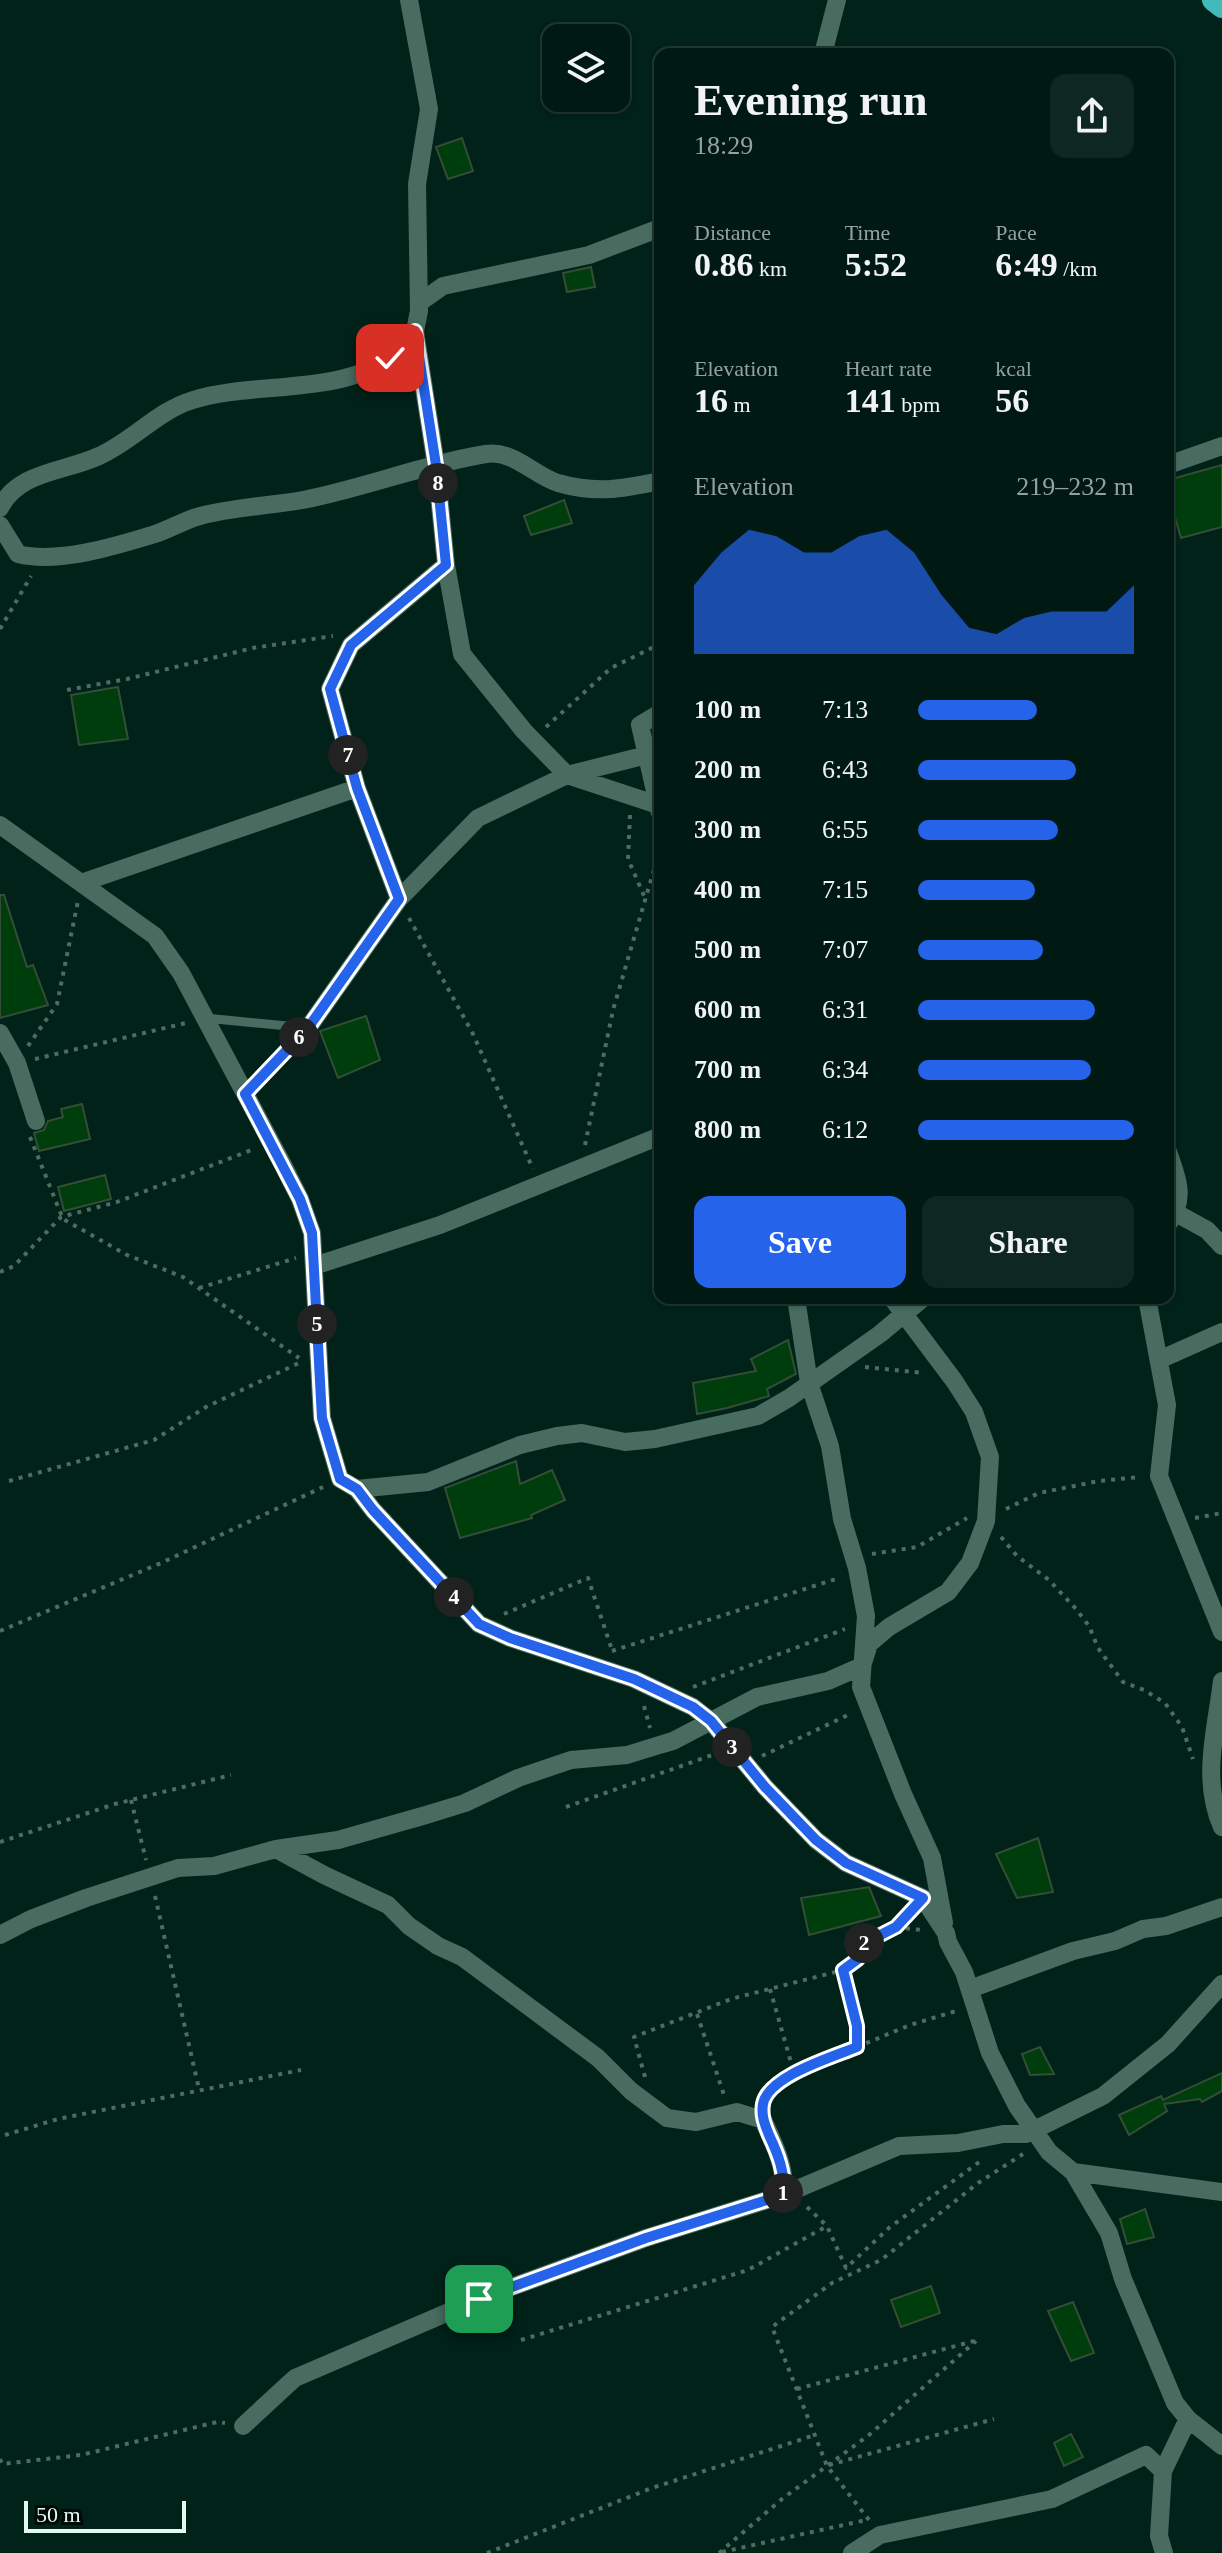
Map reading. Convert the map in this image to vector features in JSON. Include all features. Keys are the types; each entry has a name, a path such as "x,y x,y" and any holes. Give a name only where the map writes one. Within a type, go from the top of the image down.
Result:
{"highway":[{"path":"1213,0 1222,7"}],"street":[{"path":"409,0 429,109 417,184 419,303 415,331 436,465 446,565 462,654 532,740 567,775 654,807"},
{"path":"825,48 837,0"},
{"path":"419,303 443,286 589,255 654,230"},
{"path":"418,272 443,286"},
{"path":"0,508 7,493 20,485 101,455 171,408 196,398 354,377 390,358 415,331"},
{"path":"1174,463 1222,446"},
{"path":"0,525 18,554 42,557 100,549 197,517 242,507 304,500 436,465 492,454 512,457 555,482 593,491 654,482"},
{"path":"399,899 357,788 330,689 351,645 446,565"},
{"path":"654,717 640,725 654,786"},
{"path":"308,1028 399,899 478,818 567,775 647,755"},
{"path":"81,883 357,788"},
{"path":"0,825 155,936 181,973 271,1142 300,1199 312,1233 322,1418 340,1479 357,1489 479,1624 510,1638 608,1669 693,1707 711,1721 816,1840 846,1863 930,1894"},
{"path":"0,1033 8,1066 35,1117"},
{"path":"313,1259 440,1225 654,1139"},
{"path":"1174,1168 1179,1182 1180,1201 1174,1214"},
{"path":"1174,1220 1207,1230 1222,1246"},
{"path":"797,1304 809,1383 830,1446 842,1519 856,1564 866,1621 861,1687 928,1848 930,1894 972,1998 990,2053 1037,2135 1049,2152 1073,2172 1109,2233 1123,2279 1175,2403 1188,2419 1222,2446"},
{"path":"0,1935 76,1902 178,1868 214,1866 276,1849 338,1840 465,1803 518,1778 571,1760 627,1755 656,1746 757,1697 828,1681 862,1666 869,1644 889,1627 948,1592 970,1563 987,1514 990,1457 974,1412 897,1304"},
{"path":"357,1489 428,1482 520,1445 557,1436 582,1433 625,1442 655,1439 758,1416 835,1365 915,1304"},
{"path":"1148,1304 1167,1405 1159,1476 1222,1632"},
{"path":"1159,1360 1222,1332"},
{"path":"1222,1681 1209,1780 1212,1800 1222,1827"},
{"path":"276,1849 388,1905 409,1926 438,1946 462,1957 598,2058 667,2118 696,2122 737,2112 763,2120 776,2149 787,2193"},
{"path":"972,1998 1073,1951 1222,1907"},
{"path":"243,2426 295,2378 479,2299 646,2238 787,2193 899,2146 958,2143 1003,2134 1037,2135 1103,2096 1168,2044 1222,1984"},
{"path":"1073,2172 1222,2192"},
{"path":"1164,2553 1159,2536 1163,2471 1188,2419"},
{"path":"852,2553 880,2535 1052,2499 1146,2455 1163,2471"}],"lane":[{"path":"205,1018 308,1028"},
{"path":"245,1094 308,1028"}],"path":[{"path":"0,629 42,557"},
{"path":"67,690 127,679 253,648 367,632"},
{"path":"532,740 611,668 654,647"},
{"path":"631,796 628,859 646,899"},
{"path":"580,1170 613,1010 654,870"},
{"path":"8,1066 57,1004 81,883"},
{"path":"399,899 473,1034 541,1186"},
{"path":"8,1066 205,1018"},
{"path":"35,1117 22,1117 61,1217 127,1255 183,1277 319,1373"},
{"path":"0,1272 14,1266 61,1217 117,1202 271,1142"},
{"path":"199,1288 313,1259"},
{"path":"9,1481 154,1440 206,1407 303,1361"},
{"path":"835,1365 949,1375"},
{"path":"612,1650 856,1564 917,1547 1039,1493 1099,1481 1159,1476"},
{"path":"0,1631 161,1563 340,1479"},
{"path":"1177,1521 1222,1513"},
{"path":"987,1514 1017,1556 1049,1580 1076,1609 1089,1626 1098,1648 1123,1682 1165,1703 1182,1727 1189,1755 1209,1780"},
{"path":"479,1624 588,1578 612,1650 608,1669"},
{"path":"656,1746 643,1707 866,1621"},
{"path":"746,1764 867,1706"},
{"path":"566,1807 733,1748"},
{"path":"0,1842 131,1800 231,1775"},
{"path":"131,1800 199,2089"},
{"path":"652,2107 634,2037 731,1999 843,1970 858,1959 859,1946 896,1927 930,1894"},
{"path":"843,1970 857,2026 857,2047"},
{"path":"770,1989 794,2073"},
{"path":"763,2120 763,2102 771,2089 794,2073 972,1998"},
{"path":"697,2014 731,2114"},
{"path":"5,2135 58,2119 301,2070"},
{"path":"880,2535 827,2466 772,2327 832,2283 881,2260 1037,2135"},
{"path":"787,2193 827,2226 846,2268 890,2227 992,2152"},
{"path":"521,2340 748,2270 827,2226"},
{"path":"719,2553 782,2499 869,2435 976,2341 797,2389"},
{"path":"827,2466 994,2419"},
{"path":"0,2459 2,2464 81,2455 217,2422 243,2426"},
{"path":"487,2553 652,2488 815,2435"},
{"path":"719,2553 868,2519"}],"building":[{"path":"462,138 473,171 448,179 436,147"},
{"path":"591,267 595,287 567,292 563,273"},
{"path":"1222,465 1222,527 1181,538 1174,514 1174,478"},
{"path":"564,500 572,523 531,535 524,516"},
{"path":"118,687 128,739 79,745 71,695"},
{"path":"0,895 4,895 27,967 33,965 48,1005 0,1018"},
{"path":"366,1016 380,1060 338,1078 320,1031"},
{"path":"82,1104 90,1139 39,1151 34,1133 44,1130 48,1121 63,1117 61,1109"},
{"path":"105,1175 111,1199 64,1211 58,1187"},
{"path":"788,1340 796,1374 767,1389 769,1396 697,1414 693,1383 756,1371 751,1359"},
{"path":"516,1461 520,1484 552,1470 565,1500 531,1515 532,1518 460,1538 445,1488"},
{"path":"1038,1838 1053,1892 1017,1898 996,1854"},
{"path":"869,1887 881,1916 809,1935 801,1898"},
{"path":"1040,2047 1054,2074 1030,2075 1022,2054"},
{"path":"1222,2073 1222,2091 1202,2102 1200,2099 1164,2104 1167,2111 1129,2135 1119,2115 1161,2096 1163,2100"},
{"path":"1145,2209 1154,2237 1127,2244 1120,2219"},
{"path":"931,2286 940,2313 901,2327 891,2300"},
{"path":"1073,2302 1094,2353 1071,2361 1048,2311"},
{"path":"1071,2434 1083,2457 1064,2466 1054,2443"}],"route":[{"path":"390,358 415,331 436,465 446,565 351,645 330,689 357,788 399,899 308,1028 245,1094 300,1199 312,1233 322,1418 340,1479 357,1489 405,1546 434,1573 479,1624 510,1638 634,1679 693,1707 711,1721 765,1787 816,1840 846,1863 923,1898 896,1927 859,1946 858,1959 843,1970 857,2026 857,2047 794,2073 771,2089 763,2102 763,2120 785,2180 783,2195 646,2238 479,2299"}]}
